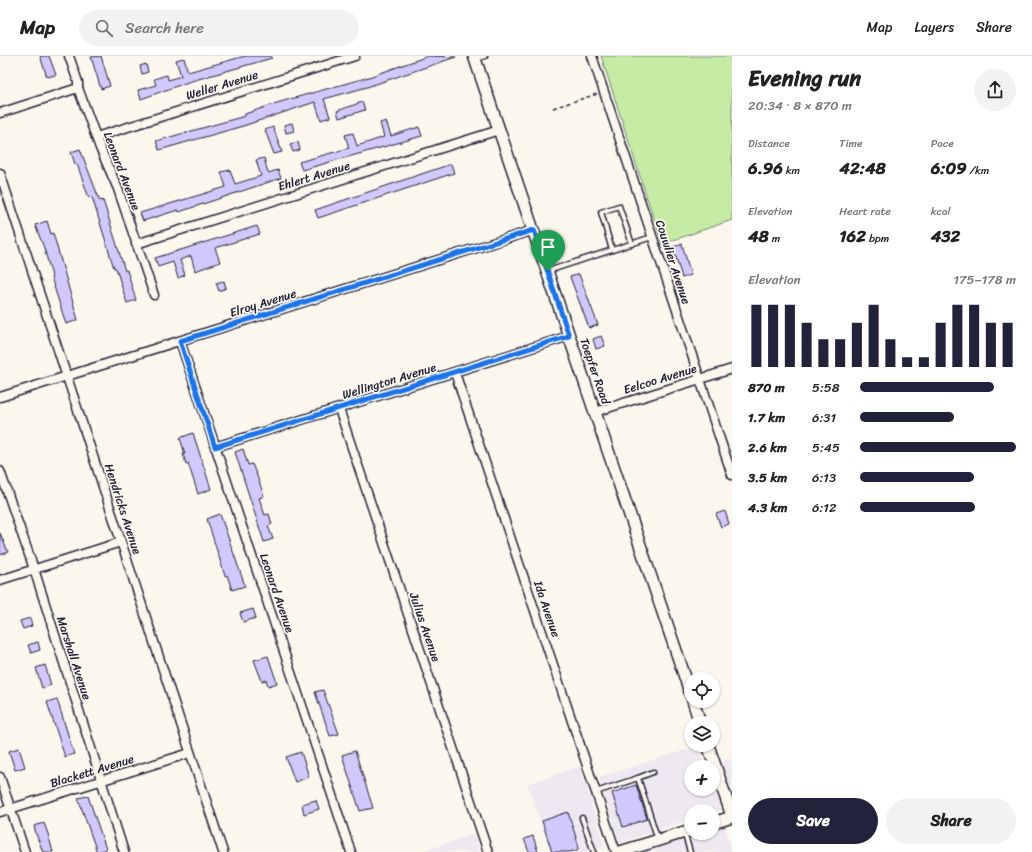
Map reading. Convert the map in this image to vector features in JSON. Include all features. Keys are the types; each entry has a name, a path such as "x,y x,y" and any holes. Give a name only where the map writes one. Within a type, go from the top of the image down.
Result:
{"street":[{"name":"Leonard Avenue","path":"69,56 78,82 78,88 96,137 118,189 154,295"},
{"name":"Weller Avenue","path":"96,137 355,56"},
{"name":"Couwlier Avenue","path":"592,56 732,475"},
{"name":"Toepfer Road","path":"478,57 500,130 684,674"},
{"path":"0,113 78,88"},
{"name":"Ehlert Avenue","path":"136,244 500,130"},
{"name":"Hendricks Avenue","path":"0,173 223,852"},
{"name":"Elroy Avenue","path":"0,397 534,230"},
{"name":"Wellington Avenue","path":"215,447 569,336"},
{"name":"Leonard Avenue","path":"180,341 351,852"},
{"name":"Eelcoo Avenue","path":"595,412 732,369"},
{"name":"Ida Avenue","path":"455,373 616,852"},
{"name":"Julius Avenue","path":"339,409 488,852"},
{"name":"Marshall Avenue","path":"0,471 34,569 124,852"},
{"path":"0,580 121,542"},
{"path":"710,752 732,817 720,821"},
{"name":"Blackett Avenue","path":"0,812 190,753"},
{"path":"0,777 25,852"},
{"path":"625,851 684,832"}],"lane":[{"path":"612,250 601,212 619,206 632,244"},
{"path":"548,271 652,237"},
{"path":"596,792 653,772"},
{"path":"638,778 658,840"},
{"path":"582,818 594,852"},
{"path":"688,840 690,852"}],"path":[{"path":"554,108 599,94"}],"shaded area":[{"path":"684,750 684,752 700,752 703,760 684,760 684,796 720,796 720,763 732,759 732,806 720,810 720,804 684,804 684,821 619,843 599,777"},
{"path":"580,766 605,846 586,852 551,852 527,784"},
{"path":"725,827 732,852 643,852 684,839 720,840 720,829"},
{"path":"474,834 480,852 420,852"}],"green space":[{"path":"601,56 732,56 732,220 662,244"}],"building":[{"path":"40,56 49,56 56,75 47,77"},
{"path":"101,56 110,86 101,89 91,57"},
{"path":"245,56 271,56 272,58 188,82 141,99 138,90 156,85 154,79 167,75 168,80 181,76 176,60 184,58 188,72"},
{"path":"428,56 456,57 367,87 324,99 330,117 321,120 315,102 243,126 159,150 156,141 245,116 245,114 280,102 369,77"},
{"path":"146,64 148,72 142,74 140,66"},
{"path":"362,102 365,110 339,118 337,111"},
{"path":"386,121 391,136 419,127 422,136 302,170 299,162 349,148 345,135 353,133 357,146 384,137 380,123"},
{"path":"292,123 294,131 286,133 284,125"},
{"path":"273,127 282,152 274,154 265,130"},
{"path":"298,142 300,150 293,152 290,144"},
{"path":"80,149 100,201 103,200 125,271 127,270 136,300 127,303 116,268 114,268 92,197 89,198 77,164 75,164 71,152"},
{"path":"264,158 268,173 278,170 281,178 179,212 178,210 143,221 140,213 226,187 221,172 230,170 235,184 261,176 256,160"},
{"path":"451,164 454,173 318,218 315,210"},
{"path":"47,221 51,234 53,233 78,320 66,324 51,277 52,276 44,248 35,225"},
{"path":"257,226 260,234 215,248 220,262 195,271 191,256 180,260 185,275 178,278 173,262 158,267 155,258"},
{"path":"682,244 691,275 682,278 673,247"},
{"path":"579,274 598,325 589,328 570,277"},
{"path":"224,281 226,288 219,291 216,283"},
{"path":"601,336 605,346 596,349 593,339"},
{"path":"193,433 211,489 198,494 188,463 186,464 183,454 185,454 180,438"},
{"path":"243,449 248,465 252,464 257,476 264,496 259,498 265,515 269,514 272,524 268,526 273,539 264,542 235,452"},
{"path":"725,511 729,524 721,527 716,514"},
{"path":"220,514 245,586 232,590 227,575 225,576 207,519"},
{"path":"0,533 8,552 0,555"},
{"path":"253,609 256,618 243,622 240,613"},
{"path":"30,618 32,626 23,629 20,621"},
{"path":"38,642 40,650 31,653 28,645"},
{"path":"268,656 277,683 268,686 266,680 262,681 254,660"},
{"path":"45,665 51,685 42,688 36,668"},
{"path":"323,690 339,734 330,736 315,692"},
{"path":"57,699 74,754 65,757 47,702"},
{"path":"19,748 25,767 15,770 9,751"},
{"path":"355,751 373,808 360,811 342,755"},
{"path":"301,752 309,777 295,782 286,757"},
{"path":"636,785 647,819 623,827 612,793"},
{"path":"88,796 106,849 97,852 78,798"},
{"path":"316,800 319,809 304,814 302,804"},
{"path":"568,812 579,847 577,850 570,852 552,852 542,821"},
{"path":"44,823 53,852 43,852 36,834 34,826"},
{"path":"533,836 538,852 529,852 524,839"}],"route":[{"path":"534,230 548,271 569,336 396,392 215,447 180,341 534,230"}]}
